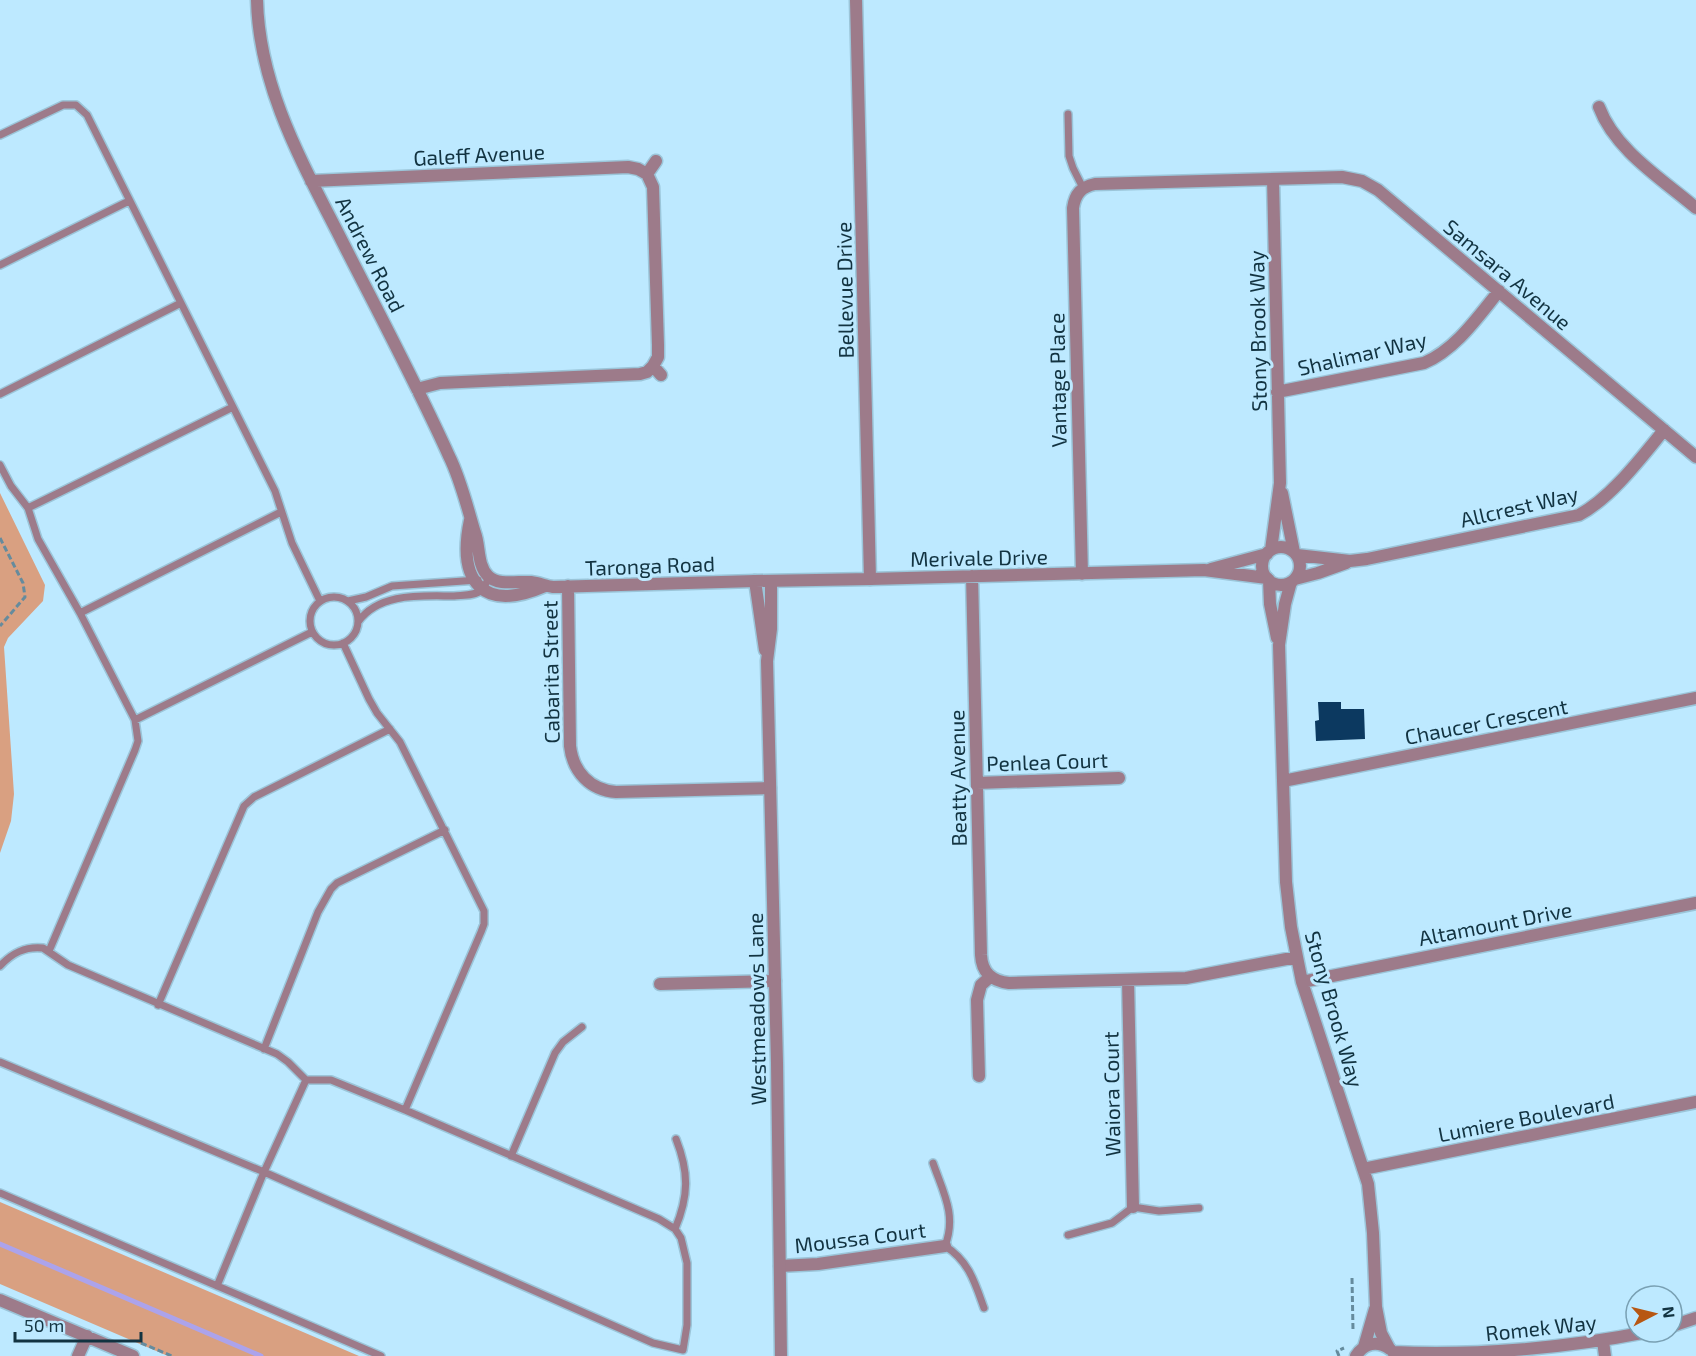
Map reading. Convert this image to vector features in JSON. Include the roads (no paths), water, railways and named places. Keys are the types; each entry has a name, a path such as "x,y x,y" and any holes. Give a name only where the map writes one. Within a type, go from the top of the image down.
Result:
{"street":[{"name":"Andrew Road","path":"257,0 257,19 264,65 290,138 456,470 476,533 482,565 489,578"},
{"name":"Bellevue Drive","path":"856,0 870,579"},
{"path":"1599,108 1611,133 1626,149 1696,208"},
{"path":"417,389 440,383 640,374 657,371 653,187 647,174 656,161"},
{"name":"Galeff Avenue","path":"311,181 628,166 647,174"},
{"name":"Samsara Avenue","path":"1273,178 1342,177 1370,184 1696,457"},
{"path":"1083,188 1107,183 1273,178"},
{"name":"Stony Brook Way","path":"1273,178 1280,483 1295,554"},
{"name":"Vantage Place","path":"1082,574 1073,208 1075,196 1083,188"},
{"name":"Shalimar Way","path":"1277,392 1424,363 1438,357 1450,349 1499,291"},
{"name":"Allcrest Way","path":"1293,580 1350,561 1579,515 1593,508 1600,501 1664,430"},
{"name":"Stony Brook Way","path":"1269,552 1280,483"},
{"name":"Andrew Road","path":"470,520 466,548 468,565 478,586"},
{"path":"1283,547 1295,554 1300,568 1293,580 1280,585 1268,579 1263,565 1269,552 1283,547"},
{"name":"Merivale Drive","path":"1204,570 1269,552"},
{"name":"Allcrest Way","path":"1295,554 1350,561"},
{"name":"Merivale Drive","path":"755,581 1204,570 1268,579"},
{"name":"Beatty Avenue","path":"972,576 981,963 990,977"},
{"name":"Taronga Road","path":"489,578 534,582 545,586 755,581"},
{"name":"Stony Brook Way","path":"1268,579 1270,604 1279,645"},
{"name":"Stony Brook Way","path":"1293,580 1285,604 1279,645 1287,893 1302,982 1363,1169 1370,1198 1376,1307 1381,1333 1392,1352"},
{"name":"Westmeadows Lane","path":"755,581 767,661 781,1356"},
{"name":"Westmeadows Lane","path":"767,661 771,629 771,581"},
{"name":"Taronga Road","path":"478,586 495,594 511,595 545,586"},
{"name":"Cabarita Street","path":"568,586 570,746 575,765 588,783 600,789 616,792 770,788"},
{"name":"Chaucer Crescent","path":"1283,781 1696,698"},
{"name":"Penlea Court","path":"977,783 1119,778"},
{"name":"Altamount Drive","path":"1302,982 1696,903"},
{"path":"979,1076 977,1000 981,985 990,977 1009,983 1186,978 1297,957"},
{"name":"Waiora Court","path":"1128,980 1133,1207"},
{"path":"660,984 775,981"},
{"name":"Lumiere Boulevard","path":"1363,1169 1696,1102"},
{"name":"Moussa Court","path":"780,1266 818,1264 945,1246"},
{"path":"0,1300 133,1356"},
{"name":"Stony Brook Way","path":"1360,1351 1376,1307"},
{"path":"78,1356 87,1336"},
{"name":"Romek Way","path":"1360,1351 1376,1343 1392,1352 1438,1356 1552,1348 1624,1337"},
{"path":"1603,1341 1605,1356"}],"lane":[{"path":"0,135 56,107 69,104 76,105 87,115 275,491 292,543 320,601"},
{"path":"1068,114 1069,156 1083,188"},
{"path":"0,265 129,201"},
{"path":"0,394 181,303"},
{"path":"28,508 232,407"},
{"path":"0,465 11,486 28,508 38,539 80,613 135,720 138,741 49,951"},
{"path":"80,613 281,512"},
{"path":"478,586 489,578"},
{"name":"Taronga Road","path":"357,623 363,615 387,601 398,598 467,595 489,578"},
{"name":"Taronga Road","path":"348,601 366,597 392,586 478,586"},
{"path":"334,597 348,601 357,613 353,635 343,643 325,644 312,632 310,615 320,601 334,597"},
{"path":"135,720 312,632"},
{"path":"343,643 377,713 400,742 484,911 484,924 405,1110"},
{"path":"158,1005 244,806 254,797 390,729"},
{"path":"264,1049 318,912 331,889 337,883 445,830"},
{"path":"0,966 12,954 20,951 36,947 49,951 68,965 264,1049 288,1062 306,1080 331,1080 659,1219 675,1229 681,1238 687,1263 687,1325 683,1353 653,1343 264,1172 0,1062"},
{"path":"511,1156 555,1053 563,1042 582,1027"},
{"path":"217,1286 264,1172 306,1080"},
{"path":"675,1229 686,1201 685,1167 676,1139"},
{"name":"Moussa Court","path":"933,1163 951,1218 950,1233 945,1246 966,1263 984,1308"},
{"path":"0,1193 381,1356"},
{"path":"1068,1235 1112,1223 1133,1207 1159,1210 1199,1209"}],"waterway":[{"path":"0,1244 261,1356"}]}
